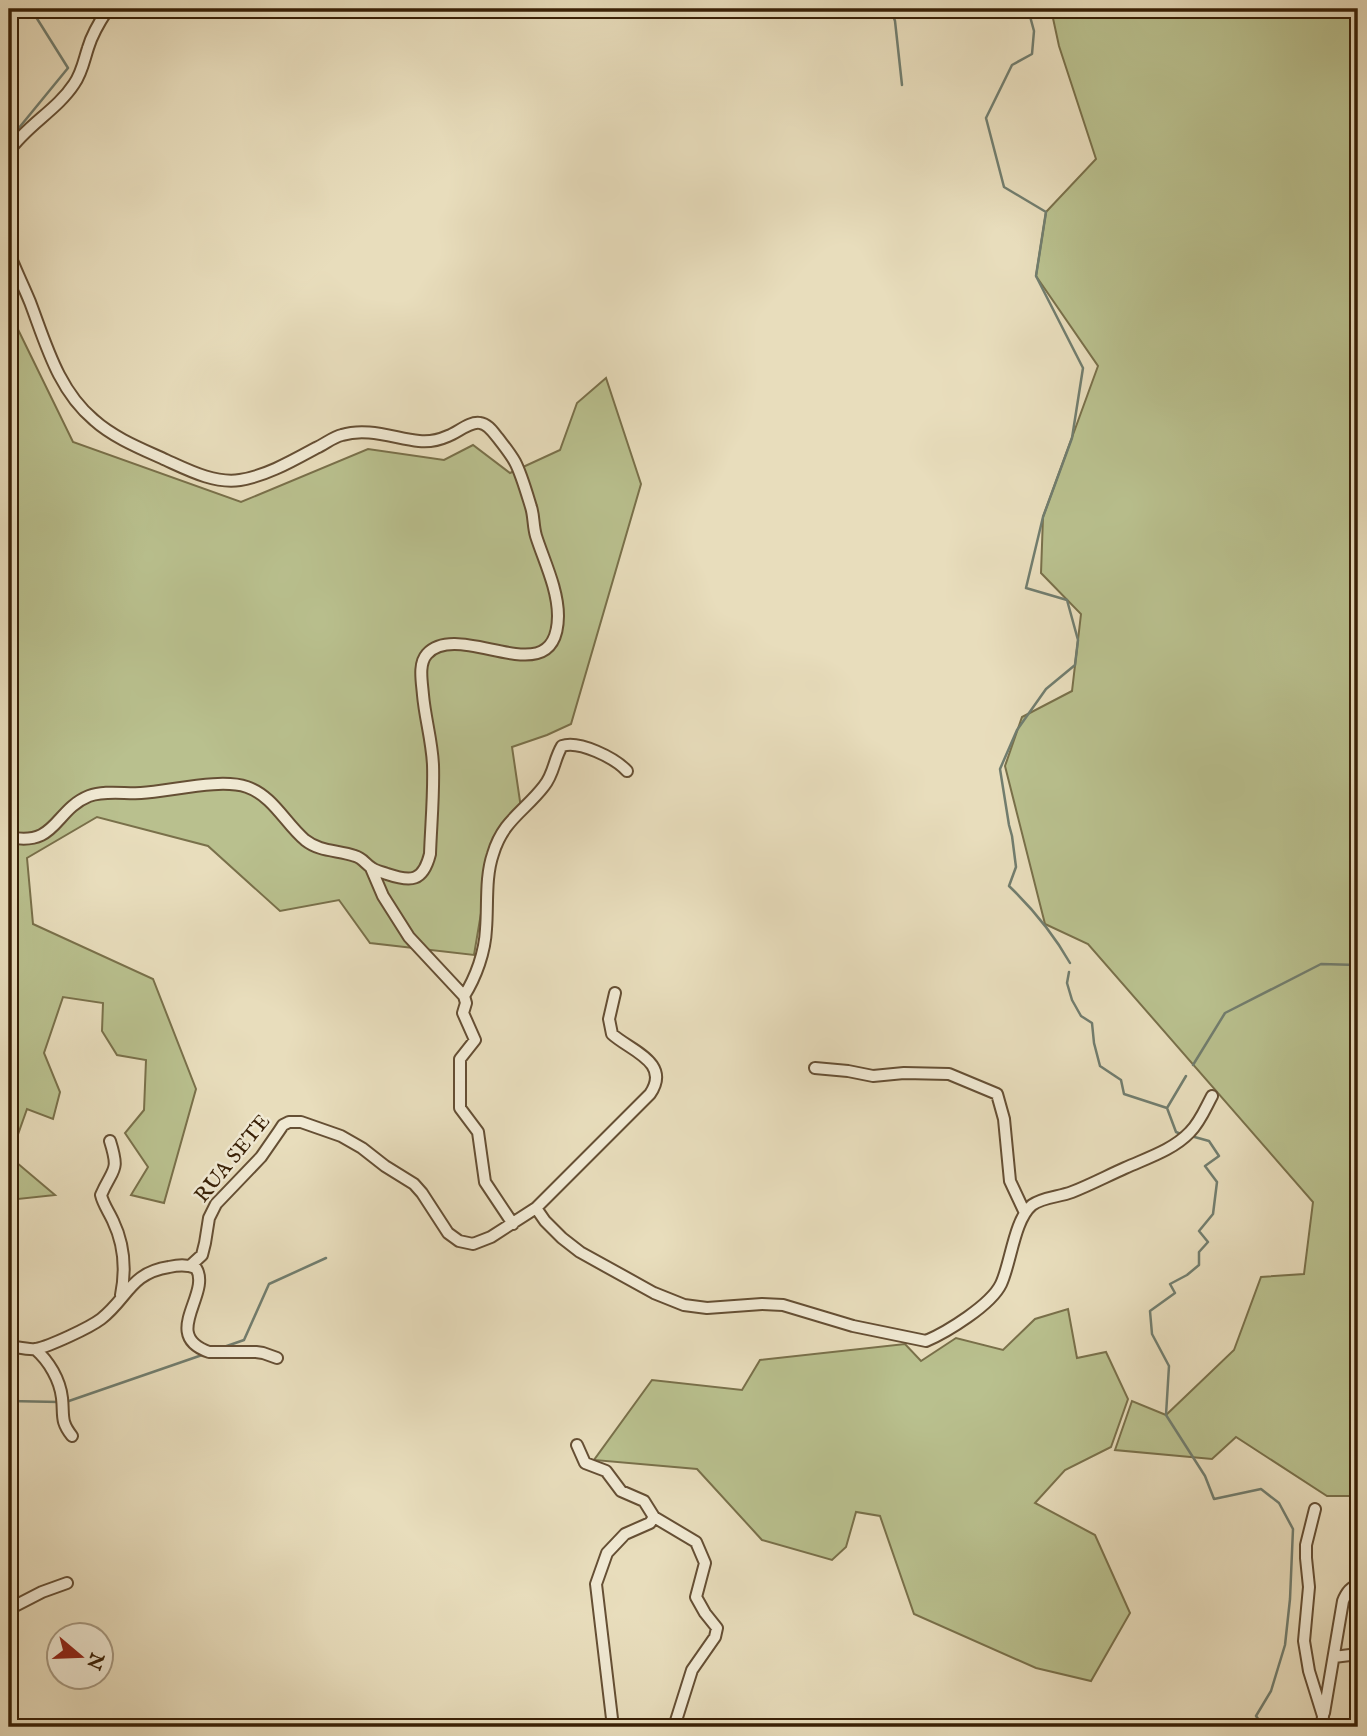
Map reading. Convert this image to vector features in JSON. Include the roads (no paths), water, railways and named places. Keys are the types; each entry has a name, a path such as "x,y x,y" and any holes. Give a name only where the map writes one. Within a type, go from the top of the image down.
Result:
{"street":[{"path":"9,151 73,86 80,74 92,37 108,9"},
{"path":"9,253 55,368 84,411 103,428 188,470 219,480 236,481 254,477 342,435 360,432 430,441 475,423 490,429 515,461 532,510 534,528 557,604 558,619 552,641 537,653 523,656 453,644 439,646 428,653 422,665 433,765 430,854 427,866 421,874 407,880 370,868"},
{"path":"464,996 473,982 486,931 492,856 498,839 506,825 545,785 553,771 560,748 564,745 578,745 610,758 626,771"},
{"path":"9,837 33,839 48,831 80,800 91,795 238,784 265,797 289,824 313,845 360,857 370,868 383,896 409,937 464,996 466,1003 463,1013 475,1040 460,1059 460,1108 478,1132 485,1182 513,1224"},
{"name":"RUA SETE","path":"190,1266 202,1255 209,1219 216,1205 261,1157 283,1125 289,1122 301,1122 341,1136 409,1180 422,1193 448,1233 459,1241 473,1244 480,1242 513,1224 536,1208 655,1086 656,1078 650,1062 612,1034 609,1020 615,993"},
{"path":"815,1068 873,1076 904,1073 950,1074 997,1094 1004,1119 1010,1181 1025,1213"},
{"path":"536,1208 545,1221 580,1252 654,1293 684,1305 707,1308 783,1305 853,1326 923,1341 942,1333 993,1296 1000,1285 1013,1241 1025,1213 1031,1206 1071,1193 1177,1143 1197,1124 1212,1096"},
{"path":"110,1141 116,1167 101,1195 122,1247 124,1275 120,1298"},
{"path":"9,1346 35,1349 75,1334 114,1307 132,1284 145,1274 180,1265 196,1268 199,1275 188,1321 188,1335 192,1342 209,1352 263,1353 277,1359"},
{"path":"35,1349 45,1359 56,1378 62,1398 64,1426 72,1436"},
{"path":"577,1445 585,1463 606,1471 621,1491 643,1500 654,1517 696,1542 705,1563 696,1597 717,1628 715,1637 692,1670 674,1727"},
{"path":"1315,1508 1306,1545 1309,1587 1304,1641 1323,1722"},
{"path":"613,1727 596,1584 607,1553 625,1534 650,1523 654,1517"},
{"path":"9,1609 67,1583"},
{"path":"1323,1722 1343,1601 1347,1592 1358,1585"},
{"path":"1334,1657 1358,1654"}],"waterway":[{"path":"9,140 68,68 31,9"},
{"path":"891,9 895,21 902,85"},
{"path":"1028,9 1034,31 1032,54 1012,65 986,118 1004,187 1046,212 1036,276 1083,368 1072,438 1043,517 1026,588 1067,600 1078,640 1075,665 1046,689 1017,730 1000,769 1016,867 1009,886 1042,922 1070,963"},
{"path":"1193,1065 1225,1013 1321,964 1358,965"},
{"path":"1069,972 1067,983 1072,1000 1081,1016 1092,1023 1100,1066 1121,1080 1124,1094 1167,1108 1176,1132 1181,1134"},
{"path":"1167,1108 1186,1076"},
{"path":"1191,1136 1209,1141 1219,1156 1205,1166 1217,1182 1213,1214 1199,1231 1208,1242 1199,1252 1199,1265 1170,1284 1175,1293 1150,1311 1152,1334 1169,1366 1166,1415 1205,1476 1214,1499 1261,1489 1279,1503 1293,1529 1285,1645 1271,1691 1256,1716 1264,1727"},
{"path":"221,1348 244,1340 269,1284 326,1258"},
{"path":"66,1402 205,1354"},
{"path":"9,1401 59,1402"}]}
